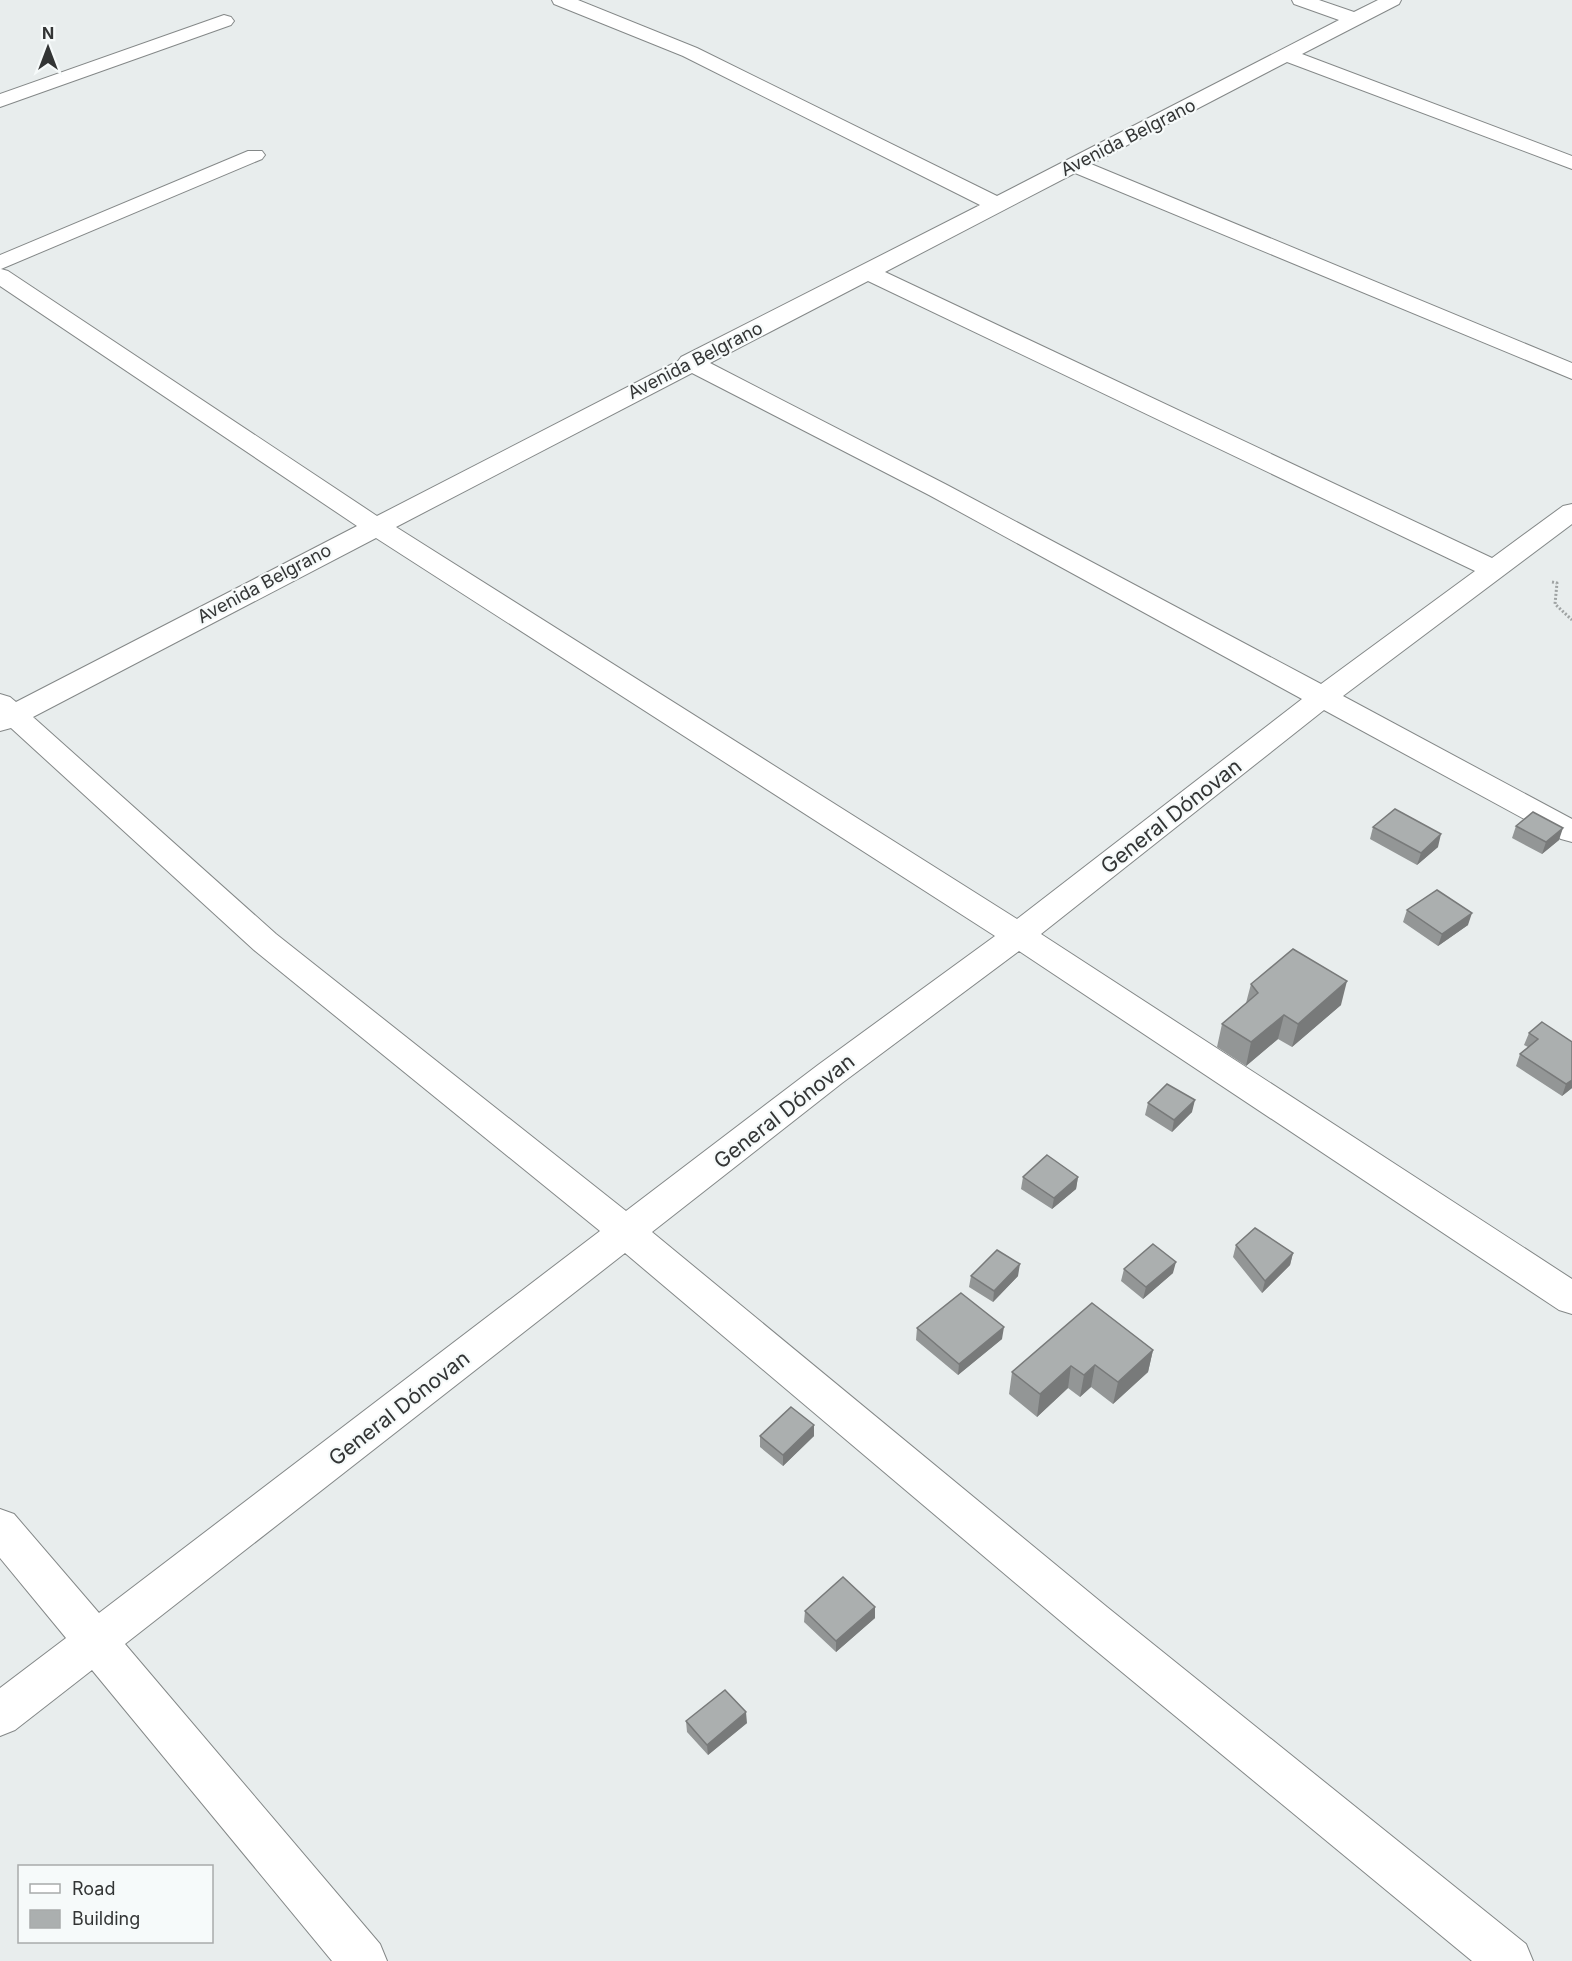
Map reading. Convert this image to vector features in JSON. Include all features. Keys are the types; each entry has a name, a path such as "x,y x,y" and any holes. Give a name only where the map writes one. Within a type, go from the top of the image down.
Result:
{"street":[{"path":"561,0 690,52 997,205"},
{"path":"1301,0 1355,19"},
{"name":"Avenida Belgrano","path":"5,713 374,526 1392,0"},
{"path":"0,100 224,21"},
{"path":"1286,55 1572,163"},
{"path":"0,263 255,156"},
{"path":"1075,165 1572,372"},
{"path":"867,272 1493,569"},
{"path":"0,276 374,526 1018,935 1572,1299"},
{"path":"689,362 938,490 1172,618 1324,696 1572,832"},
{"name":"General Dónovan","path":"0,1715 830,1074 1018,935 1324,696 1572,512"},
{"path":"5,713 266,942 558,1175 1092,1621 1509,1961"},
{"path":"0,1527 363,1961"}],"building":[{"path":"1395,809 1441,834 1421,853 1373,827"},
{"path":"1533,812 1563,828 1546,842 1516,826"},
{"path":"1437,890 1472,913 1442,934 1407,910"},
{"path":"1293,949 1347,981 1298,1024 1284,1015 1251,1042 1222,1024 1258,993 1251,984"},
{"path":"1542,1022 1572,1042 1572,1080 1566,1084 1520,1054 1538,1039 1529,1033"},
{"path":"1167,1084 1195,1100 1174,1120 1148,1103"},
{"path":"1047,1155 1078,1177 1054,1198 1023,1177"},
{"path":"1255,1228 1293,1253 1265,1281 1236,1245"},
{"path":"1153,1244 1176,1262 1146,1287 1124,1269"},
{"path":"997,1250 1020,1264 994,1291 971,1276"},
{"path":"961,1293 1004,1327 959,1364 917,1328"},
{"path":"1092,1303 1153,1350 1118,1382 1095,1365 1084,1375 1071,1366 1040,1394 1012,1372"},
{"path":"791,1407 814,1425 783,1455 760,1436"},
{"path":"843,1577 875,1607 836,1641 805,1611"},
{"path":"725,1690 746,1712 707,1745 686,1721"}]}
